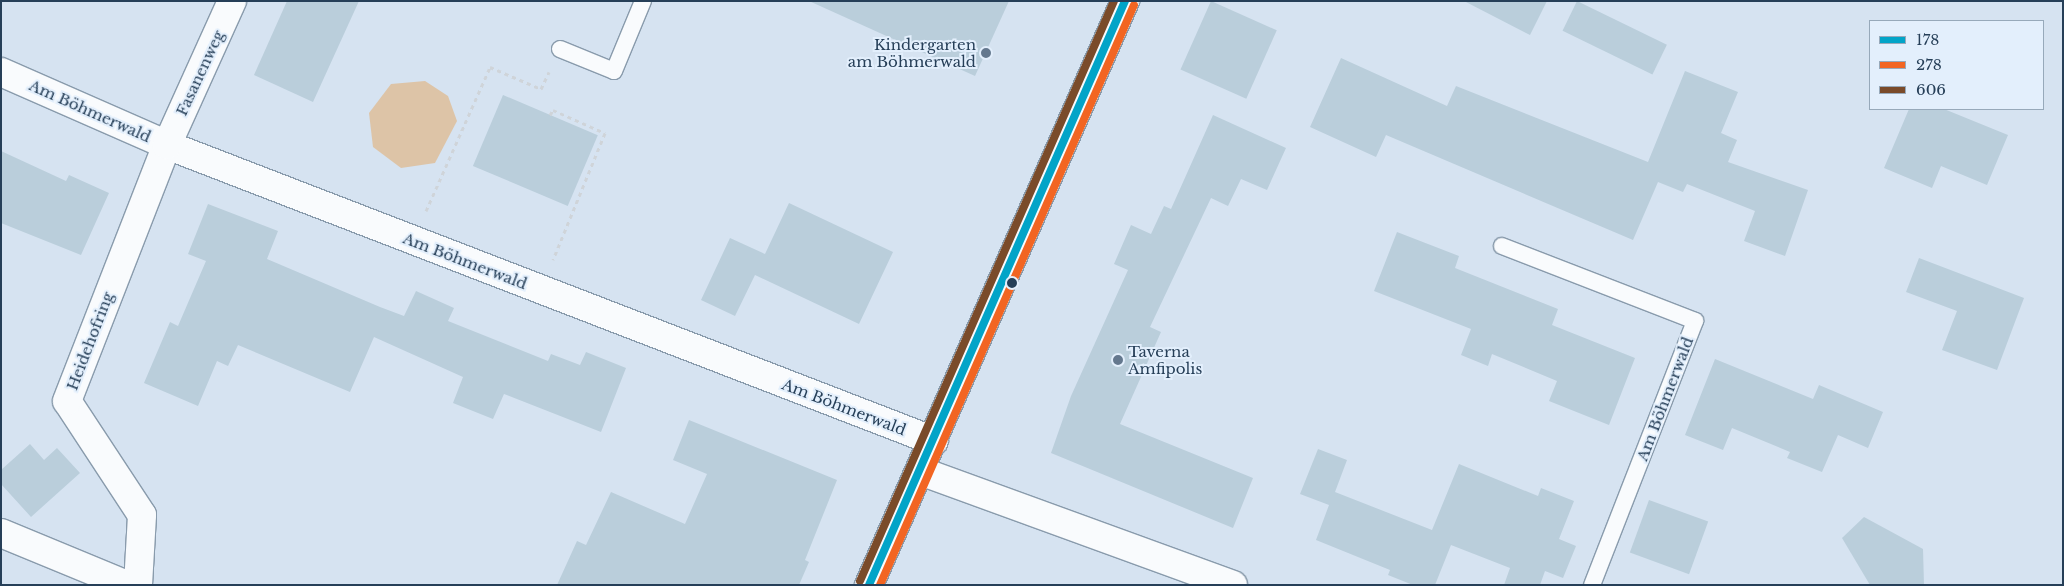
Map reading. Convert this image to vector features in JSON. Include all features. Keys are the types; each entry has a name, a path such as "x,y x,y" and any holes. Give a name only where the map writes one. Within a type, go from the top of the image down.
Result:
{"street":[{"name":"Fasanenweg","path":"167,145 232,1"},
{"path":"869,585 934,441 1125,1"},
{"name":"Am Böhmerwald","path":"1,72 167,145 540,291 934,441"},
{"name":"Heidehofring","path":"138,585 142,515 67,401 167,145"},
{"path":"920,471 1233,585"},
{"path":"1,533 127,585"}],"lane":[{"path":"560,49 614,71 643,1"},
{"name":"Am Böhmerwald","path":"1502,246 1695,321 1592,585"}],"path":[{"path":"413,241 490,68 541,89 560,49"},
{"path":"540,291 605,133 553,110 550,115"}],"shaded area":[{"path":"425,81 448,96 457,121 435,163 401,168 373,147 369,113 391,84"}],"building":[{"path":"287,1 359,1 313,102 254,75"},
{"path":"809,1 1009,1 975,76"},
{"path":"1211,1 1277,30 1246,99 1180,70"},
{"path":"1464,1 1547,1 1530,35"},
{"path":"1577,1 1667,45 1652,74 1563,31"},
{"path":"1341,58 1447,106 1456,86 1648,162 1685,71 1738,92 1721,133 1737,140 1728,162 1808,190 1785,256 1744,241 1755,211 1687,184 1683,192 1658,182 1633,240 1386,135 1376,157 1310,127"},
{"path":"503,95 598,135 568,206 473,166"},
{"path":"1909,110 1946,110 2008,135 1987,185 1941,166 1932,188 1884,168"},
{"path":"1213,115 1286,148 1267,190 1241,179 1228,206 1211,198 1150,327 1161,332 1120,424 1253,478 1233,528 1051,453 1071,396 1128,270 1114,264 1131,225 1151,234 1164,206 1171,209"},
{"path":"1,151 66,181 69,175 109,193 81,255 1,223"},
{"path":"789,203 893,252 859,324 755,275 735,316 701,300 730,238 765,254"},
{"path":"208,204 278,231 267,259 380,307 404,316 416,291 454,308 448,321 548,361 551,354 580,365 586,352 626,368 601,432 504,394 493,419 453,403 463,377 374,337 350,392 238,345 228,366 217,361 198,406 144,383 170,322 178,326 206,261 188,254"},
{"path":"1397,232 1459,256 1455,268 1558,309 1552,325 1635,358 1609,425 1549,401 1557,381 1492,354 1488,366 1461,355 1471,329 1374,291"},
{"path":"1919,258 2024,298 1997,370 1942,350 1957,311 1906,292"},
{"path":"1715,359 1813,399 1819,385 1883,412 1868,448 1838,435 1822,472 1787,458 1790,452 1732,428 1723,450 1685,435"},
{"path":"689,420 837,480 805,560 809,562 799,585 557,585 577,541 586,545 611,492 685,524 707,474 673,460"},
{"path":"30,444 44,460 57,448 80,473 31,517 1,484 1,470"},
{"path":"1318,449 1347,460 1335,492 1432,530 1459,464 1538,496 1541,488 1574,501 1559,539 1576,546 1563,578 1545,571 1540,585 1504,585 1510,568 1451,545 1435,585 1413,585 1388,575 1390,570 1316,540 1329,505 1300,494"},
{"path":"1649,500 1708,522 1689,574 1630,553"},
{"path":"1864,517 1923,549 1924,585 1870,585 1842,538"}],"transit line":[{"name":"606","path":"860,581 1114,1"},
{"name":"178","path":"869,585 1125,1"},
{"name":"278","path":"880,585 1134,5"}],"place":[{"name":"Kindergarten am Böhmerwald","path":"986,53"},
{"name":"Taverna Amfipolis","path":"1118,360"}]}
